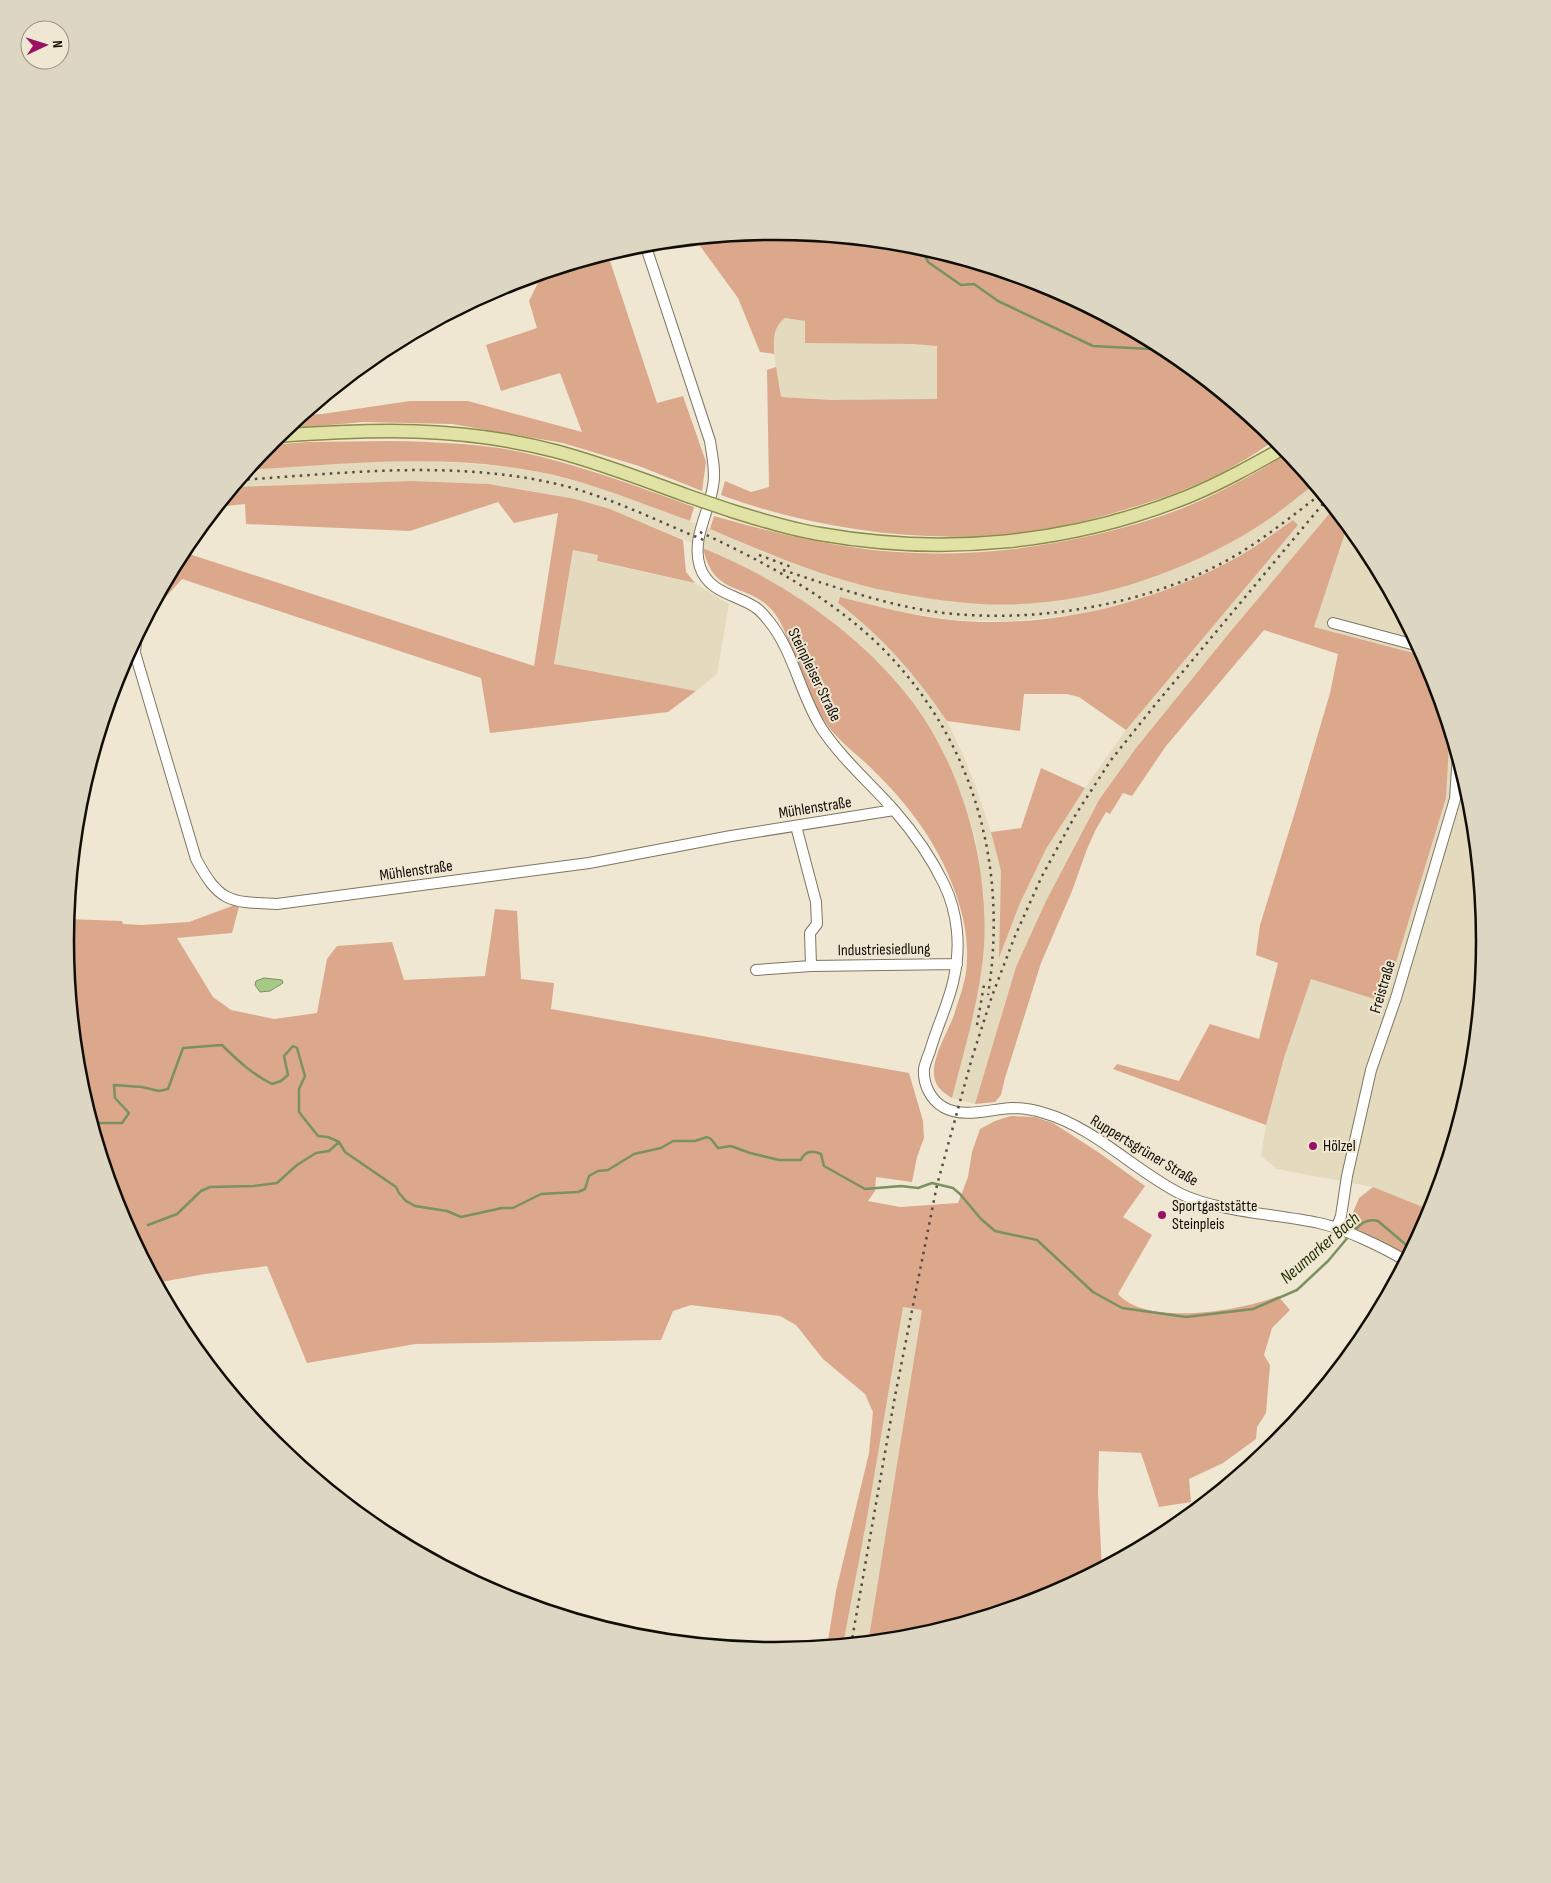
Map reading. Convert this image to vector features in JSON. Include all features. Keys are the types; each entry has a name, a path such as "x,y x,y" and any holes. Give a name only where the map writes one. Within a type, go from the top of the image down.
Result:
{"main road":[{"path":"290,435 396,430 482,436 556,451 601,464 688,496 773,523 810,532 867,541 912,545 1026,540 1084,529 1144,512 1187,497 1277,451"}],"street":[{"name":"Steinpleiser Straße","path":"648,252 710,442 714,484 698,541 698,557 701,570 716,588 729,596 754,606 764,614 778,632 806,699 821,728 837,750 915,835 949,895 958,938 957,964 949,998 924,1068 929,1092 934,1100 950,1110"},
{"path":"1333,623 1411,644"},
{"name":"Mühlenstraße","path":"135,654 196,859 208,882 222,895 240,903 277,904 589,863 731,836 894,810"},
{"name":"Freistraße","path":"1340,1230 1347,1176 1371,1070 1396,998 1454,799 1456,773"},
{"path":"796,826 816,902 817,924 810,933 811,966"},
{"name":"Industriesiedlung","path":"756,970 811,966 957,964"},
{"name":"Ruppertsgrüner Straße","path":"950,1110 973,1113 1016,1108 1048,1114 1067,1121 1181,1194 1201,1202 1322,1224 1340,1230 1402,1258"}],"shaded area":[{"path":"730,241 821,241 912,253 957,264 1001,277 1044,293 1086,312 1126,334 1165,358 1203,385 1270,443 1226,470 1170,495 1090,520 1027,532 989,536 950,537 872,532 833,526 757,507 721,495 725,481 751,492 769,487 767,370 776,367 781,397 832,400 937,399 937,346 805,343 805,321 785,318 776,330 774,354 760,352 738,298 699,244"},
{"path":"610,260 657,403 683,396 706,462 702,491 639,466 563,443 452,424 363,422 298,428 312,415 410,401 468,401 582,432 560,373 501,391 486,345 537,328 529,301 539,281"},
{"path":"785,318 825,323 937,346 937,400 832,400 780,397 774,354 774,333 778,323"},
{"path":"308,442 438,442 501,448 539,456 584,469 694,507 690,521 578,481 503,466 430,461 357,463 257,469 280,444"},
{"path":"1283,457 1310,488 1260,525 1196,560 1126,586 1091,595 1054,601 1018,604 981,604 955,602 877,589 813,570 710,529 714,516 804,538 858,548 897,552 938,553 1020,548 1061,542 1141,523 1207,498"},
{"path":"427,461 491,465 539,472 599,487 710,529 762,552 875,588 924,598 982,604 1042,602 1096,594 1156,577 1206,555 1261,524 1310,488 1330,512 1136,748 1099,800 1046,901 1016,967 975,1104 952,1098 968,1038 984,896 975,837 962,795 939,745 890,676 851,637 801,600 763,577 719,554 610,509 533,491 489,484 412,481 242,487 257,469 346,463","holes":["1293,520 1298,525 1126,730 1085,788 1046,849 1020,903 1000,956 1001,871 991,832 963,755 947,721 898,655 838,603 840,597 892,610 952,620 1012,621 1073,615 1120,605 1157,594 1196,578 1244,553"]},
{"path":"412,481 489,484 575,499 610,509 683,540 686,572 695,583 597,561 598,555 573,550 554,664 696,691 668,712 490,733 481,678 182,579 163,600 190,554 534,666 558,513 514,523 498,502 410,531 246,524 245,504 226,506 242,487"},
{"path":"1330,512 1345,533 1314,627 1415,653 1424,673 1449,746 1446,798 1384,1002 1311,979 1284,1058 1266,1125 1113,1069 1117,1064 1179,1081 1210,1024 1259,1039 1278,963 1256,955 1260,925 1330,693 1338,654 1264,630 1166,746 1132,796 1123,793 1110,814 1106,812 1087,849 1072,891 1041,963 1001,1095 995,1102 975,1104 1016,967 1046,901 1099,800 1136,748"},
{"path":"1293,520 1298,525 1126,730 1079,697 1067,694 1024,694 1020,731 947,721 923,687 897,657 870,629 838,603 840,597 909,613 951,620 988,622 1026,621 1064,616 1102,609 1139,599 1175,586 1243,554"},
{"path":"1345,533 1383,591 1415,653 1314,627"},
{"path":"703,548 733,561 791,593 845,633 870,655 914,704 931,730 946,759 959,788 977,851 984,915 984,947 979,985 952,1098 938,1086 934,1073 937,1056 954,1015 962,988 966,972 967,943 959,902 943,863 920,824 901,800 870,767 839,739 823,719 810,695 784,629 772,610 762,601 731,587 715,575 708,564"},
{"path":"573,550 598,555 598,562 695,583 729,604 717,674 696,691 554,664"},
{"path":"1449,746 1464,805 1471,850 1476,896 1476,987 1464,1078 1440,1167 1425,1208 1373,1187 1277,1169 1261,1156 1266,1125 1284,1058 1311,979 1384,1001 1446,798"},
{"path":"1041,768 1085,788 1046,849 1020,903 999,958 1001,871 991,832 1021,828"},
{"path":"240,903 232,933 177,938 213,997 231,1010 274,1019 317,1013 327,959 337,946 392,942 404,980 485,976 495,909 517,911 521,979 554,983 551,1009 909,1073 923,1121 924,1138 917,1157 912,1182 876,1177 875,1191 868,1201 900,1207 958,1203 968,1177 972,1152 980,1129 995,1121 1011,1116 1035,1117 1053,1123 1145,1186 1123,1217 1152,1235 1118,1294 1132,1304 1150,1310 1172,1313 1219,1311 1262,1302 1278,1296 1290,1310 1272,1328 1264,1355 1270,1365 1266,1413 1257,1427 1256,1439 1223,1463 1189,1479 1191,1502 1159,1507 1141,1453 1099,1451 1098,1492 1102,1562 1044,1590 1001,1606 912,1630 869,1637 922,1310 903,1307 844,1639 828,1641 836,1591 869,1453 873,1412 865,1394 823,1359 796,1325 780,1316 691,1305 673,1311 661,1340 415,1344 307,1363 267,1266 162,1282 146,1252 127,1210 111,1167 87,1078 75,987 74,919 122,921 123,924 142,925 189,922"},
{"path":"264,978 282,980 283,983 270,991 260,992 255,985 256,981"},
{"path":"1373,1187 1425,1208 1404,1253 1346,1229 1359,1198"},
{"path":"903,1306 922,1310 869,1637 844,1639"}],"waterway":[{"path":"925,256 928,262 961,285 974,284 998,301 1093,346 1150,349"},
{"name":"Neumarker Bach","path":"98,1123 122,1123 129,1113 115,1098 114,1085 142,1087 159,1091 168,1089 183,1048 222,1045 245,1066 272,1084 281,1081 288,1075 284,1056 293,1046 297,1048 305,1076 299,1089 299,1112 318,1136 328,1137 339,1142 345,1152 396,1187 406,1201 415,1206 447,1211 461,1217 502,1208 513,1208 541,1194 578,1192 585,1189 589,1176 598,1171 608,1170 634,1154 661,1148 673,1141 695,1141 707,1137 718,1148 731,1146 779,1160 801,1160 807,1153 815,1152 821,1154 824,1166 865,1189 901,1186 918,1188 932,1183 953,1188 981,1219 995,1231 1037,1240 1093,1292 1122,1308 1186,1317 1253,1309 1297,1290 1328,1261 1349,1236"},
{"path":"148,1225 177,1214 201,1191 210,1187 254,1186 277,1183 297,1165 316,1153 329,1151 339,1142"},
{"name":"Neumarker Bach","path":"1353,1232 1364,1222 1370,1220 1378,1221 1408,1246"}],"railway":[{"path":"248,480 403,470 444,470 525,478 565,486 601,497 706,541"},
{"path":"783,570 850,592 918,609 958,614 1000,616 1042,614 1128,599 1169,586 1207,570 1243,551 1317,496"},
{"path":"852,1639 895,1396 937,1185 972,1058 992,996 1015,936 1042,876 1076,814 1111,760 1323,503"},
{"path":"700,532 750,556 799,584 845,616 887,653 918,689 943,728 963,769 978,812 988,856 993,901 993,948 988,995"},
{"path":"759,555 794,568"},
{"path":"977,1025 984,985"}],"place":[{"name":"Hölzel","path":"1313,1146"},
{"name":"Sportgaststätte Steinpleis","path":"1162,1215"}]}
